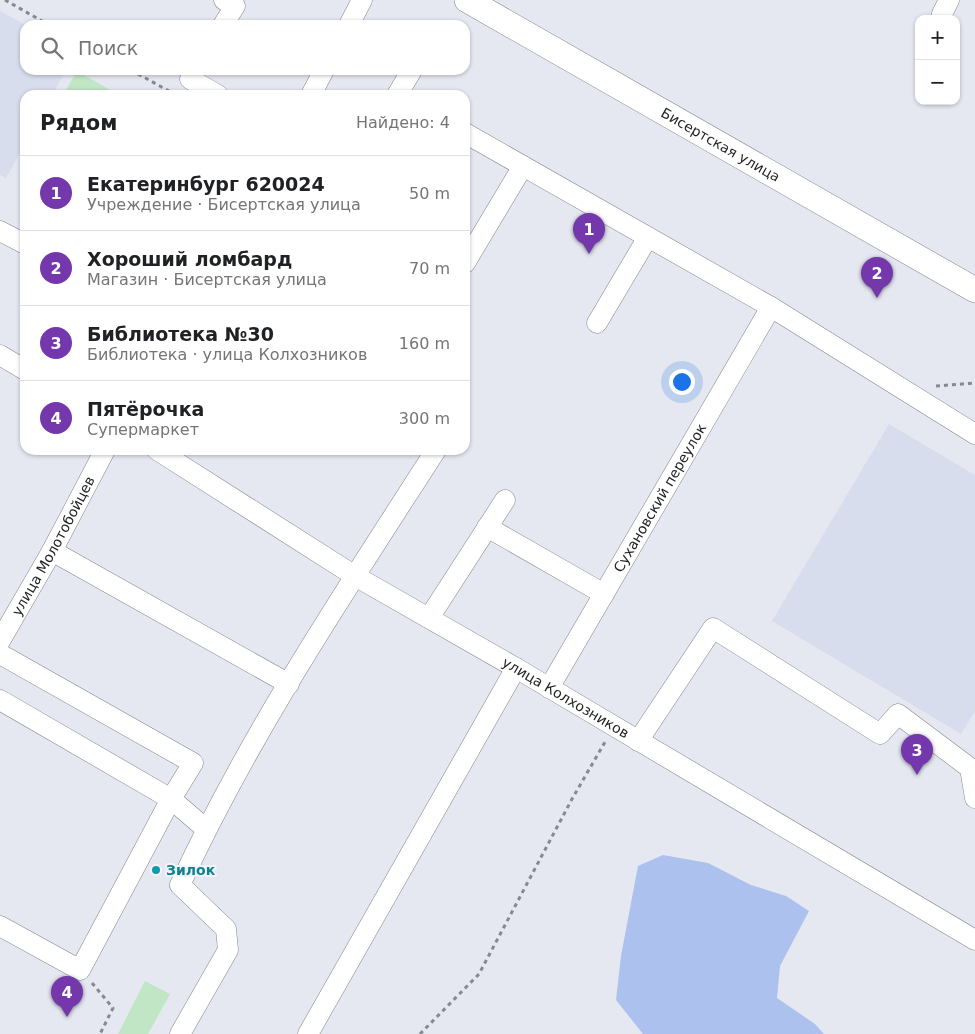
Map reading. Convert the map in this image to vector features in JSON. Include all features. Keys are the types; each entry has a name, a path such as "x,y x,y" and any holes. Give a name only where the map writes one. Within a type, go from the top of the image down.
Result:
{"main road":[{"name":"Бисертская улица","path":"467,0 975,290"}],"street":[{"path":"224,0 235,6 226,20"},
{"path":"351,20 362,0"},
{"path":"314,90 321,75"},
{"path":"400,90 409,75"},
{"path":"186,85 202,90"},
{"path":"470,136 771,307 975,434"},
{"path":"470,254 523,166"},
{"path":"0,231 20,241"},
{"path":"597,323 648,237"},
{"name":"Сухановский переулок","path":"549,688 771,307"},
{"path":"0,355 20,367"},
{"name":"улица Молотобойцев","path":"0,640 52,551 102,455"},
{"name":"улица Колхозников","path":"165,455 355,576 516,668 975,940"},
{"path":"180,1034 228,950 226,929 180,885 206,829 288,684 433,455"},
{"path":"429,618 504,500"},
{"path":"487,527 604,594"},
{"path":"52,551 288,684"},
{"path":"638,741 713,628 880,734 898,714 970,768 975,798"},
{"path":"0,654 193,763 171,799 80,970 0,926"},
{"path":"308,1034 516,668"},
{"path":"0,700 171,799 206,829"}],"path":[{"path":"6,0 40,20"},
{"path":"149,75 186,85"},
{"path":"420,1034 479,974 572,798 614,727"},
{"path":"80,970 113,1008 100,1034"}],"shaded area":[{"path":"0,11 20,22 20,75 63,75 55,90 20,90 20,153 6,178 0,175"},
{"path":"889,424 975,475 975,711 961,734 772,621"}],"green space":[{"path":"75,75 84,75 110,90 66,90"},
{"path":"145,981 170,994 148,1034 118,1034"}],"water":[{"path":"663,855 708,863 751,885 786,896 809,911 780,966 777,998 815,1024 824,1034 643,1034 616,1000 621,956 638,866"}],"place":[{"name":"Екатеринбург 620024","path":"589,254"},
{"name":"Хороший ломбард","path":"877,298"},
{"name":"Библиотека №30","path":"917,775"},
{"name":"Зилок","path":"156,870"},
{"name":"Пятёрочка","path":"67,1017"}]}
